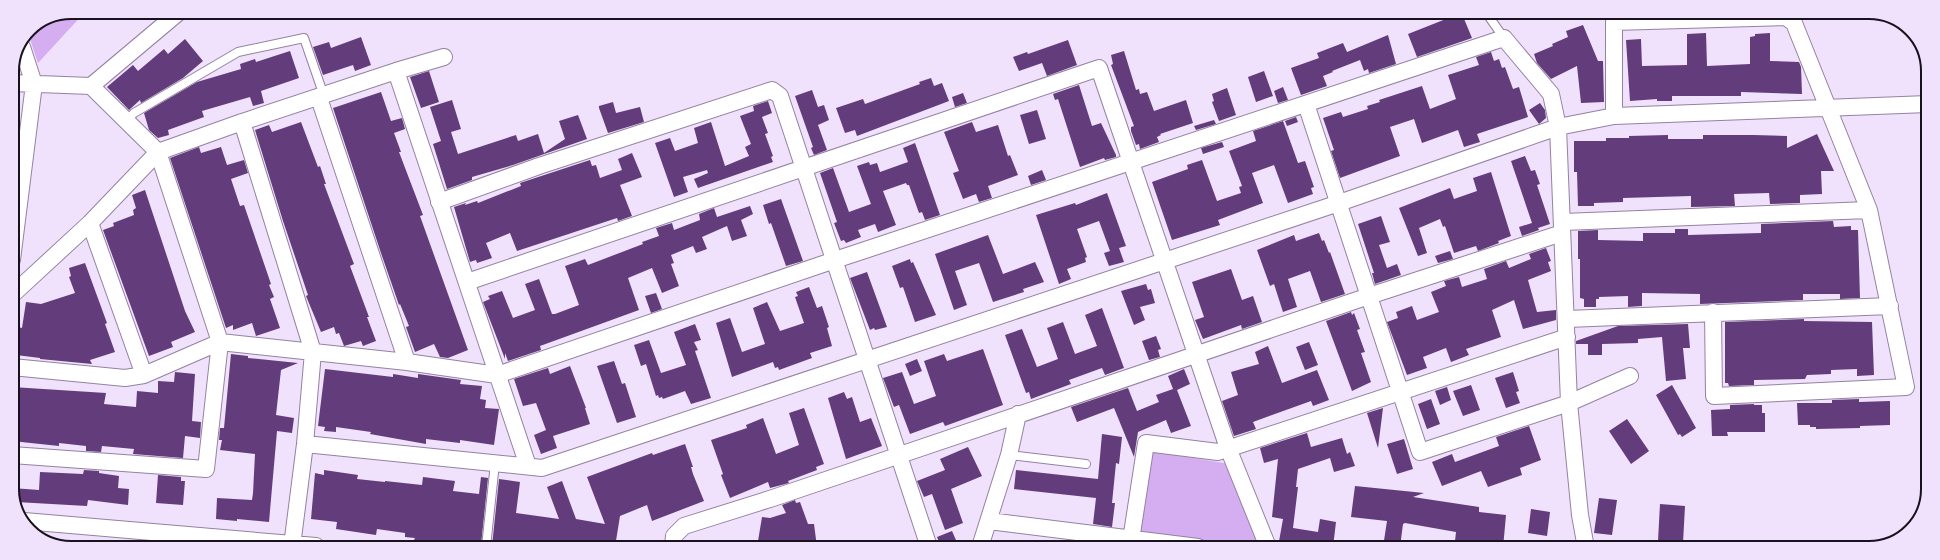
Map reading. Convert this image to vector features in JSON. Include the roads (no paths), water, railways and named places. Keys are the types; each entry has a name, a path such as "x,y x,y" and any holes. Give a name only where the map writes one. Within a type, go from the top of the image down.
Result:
{"street":[{"path":"19,83 91,86 171,19"},
{"path":"1614,116 1614,22 1700,19"},
{"path":"1713,312 1714,396 1906,387 1869,210 1829,106 1794,23 1789,19"},
{"path":"19,368 125,378 144,375 220,342 407,362 497,375 835,260 1504,38 1551,94 1558,127 1567,319 1569,403 1580,516 1585,541"},
{"path":"19,204 34,84 23,51"},
{"path":"19,289 90,223 158,152 242,122 322,97 396,71 444,57"},
{"path":"467,282 1099,68 1228,448 1266,541"},
{"path":"396,71 528,466"},
{"path":"19,456 206,469 220,342 158,152 91,86"},
{"path":"439,202 539,166 772,90 780,96 805,168 927,541"},
{"path":"322,97 407,362"},
{"path":"1306,104 1401,390 1420,452 1569,403 1630,376"},
{"path":"305,444 542,468 1165,259 1339,203 1558,127 1614,116 1829,106 1921,104"},
{"path":"242,122 313,352 305,444 293,541"},
{"path":"674,541 674,536 684,526 900,455 1369,296 1563,227 1869,210"},
{"path":"90,223 144,375"},
{"path":"1567,319 1890,306"},
{"path":"1131,540 1146,443 1218,452 1401,390 1567,337"},
{"path":"982,541 1009,455 1018,414"},
{"path":"988,521 1141,541"},
{"path":"31,522 248,541"}],"lane":[{"path":"1491,19 1504,38"},
{"path":"126,121 134,113 238,52 304,38 322,97"},
{"path":"1009,455 1086,464"},
{"path":"487,541 495,463"}]}
